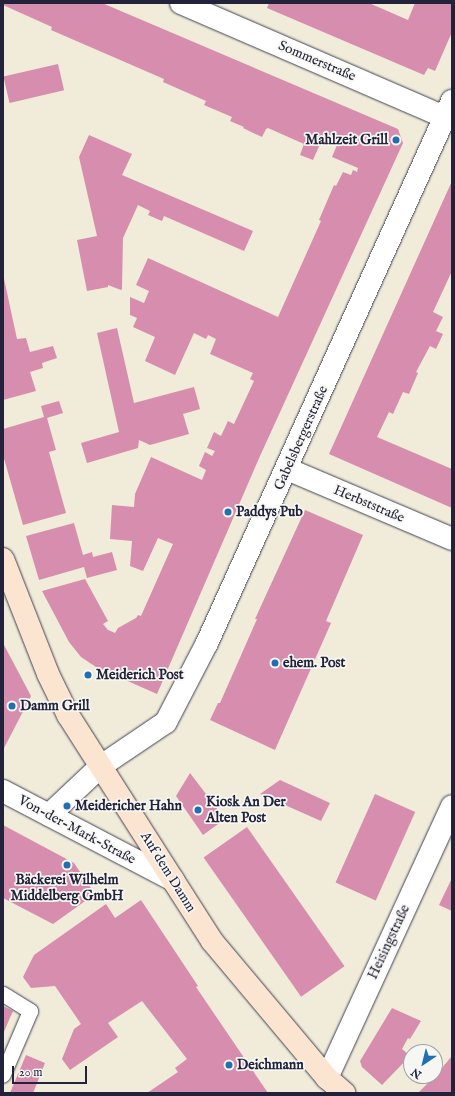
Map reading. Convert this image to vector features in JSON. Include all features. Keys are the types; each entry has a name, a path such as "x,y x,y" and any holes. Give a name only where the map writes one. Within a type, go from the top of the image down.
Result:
{"street":[{"name":"Sommerstraße","path":"181,3 450,113"},
{"name":"Gabelsbergerstraße","path":"49,815 101,766 166,722 207,643 450,113"},
{"name":"Herbststraße","path":"287,469 452,539"},
{"name":"Auf dem Damm","path":"3,559 48,674 68,715 212,942 327,1078 344,1093"},
{"name":"Von-der-Mark-Straße","path":"3,791 173,880"},
{"name":"Heisingstraße","path":"327,1078 452,806"}],"lane":[{"path":"3,994 30,1010 3,1074"}],"building":[{"path":"3,3 102,3 398,129 403,143 260,456 157,694 96,667 81,657 69,642 42,591 85,579 108,621 103,624 108,630 115,633 118,628 136,618 138,615 141,616 173,544 158,538 143,571 130,566 132,541 110,539 112,505 134,507 135,494 151,457 202,480 206,470 199,466 205,452 212,456 215,451 207,448 214,432 221,436 228,421 234,424 254,381 250,379 253,373 210,354 216,339 208,335 206,339 194,333 175,375 145,361 155,337 133,327 137,318 130,315 130,297 144,303 149,291 136,285 148,258 278,317 321,221 319,220 334,185 336,186 343,172 351,175 353,170 357,172 358,168 332,157 337,145 325,140 320,144 313,160 300,155 304,144 268,128 262,137 230,121 232,117 204,105 206,101 163,82 164,79 51,30 52,27 3,5"},
{"path":"269,3 369,3 408,20 415,3 452,3 452,32 435,71 428,68 424,75 267,8"},
{"path":"58,64 64,90 10,103 3,77"},
{"path":"89,135 132,154 122,175 253,231 244,251 164,216 162,221 148,215 150,211 138,205 123,238 122,289 121,290 108,285 108,287 87,291 77,240 97,236 79,157"},
{"path":"452,181 452,271 433,312 443,317 436,331 443,334 436,349 430,346 416,372 418,373 409,394 403,392 393,414 389,412 377,437 452,469 452,508 329,454"},
{"path":"3,274 17,339 26,338 30,352 53,346 57,358 42,363 43,368 30,372 36,391 3,400"},
{"path":"117,328 134,403 194,387 200,409 183,414 189,434 150,445 139,440 138,448 87,463 81,443 119,432 97,333"},
{"path":"59,401 63,413 47,418 56,450 49,452 66,513 23,525 3,455 3,429 44,417 41,406"},
{"name":"ehem. Post","path":"305,510 363,535 326,621 331,623 275,750 210,720 218,703 220,703 257,619 255,619"},
{"path":"74,523 83,555 92,552 93,557 112,552 117,570 87,578 84,567 39,580 26,536"},
{"path":"3,643 31,696 3,750"},
{"path":"190,773 225,819 203,835 176,796"},
{"path":"280,780 330,803 321,821 260,794"},
{"path":"375,794 415,812 376,901 336,883"},
{"path":"3,825 74,863 95,894 53,924 3,898"},
{"path":"247,827 345,966 301,997 204,857"},
{"path":"452,878 452,911 439,905"},
{"path":"141,900 198,986 196,987 268,1093 147,1093 178,1072 175,1068 187,1059 142,1001 108,1023 118,1037 70,1070 62,1059 74,1029 81,1024 55,986 31,988 23,977 34,955 106,904 115,918"},
{"path":"3,1006 13,1011 3,1034"},
{"path":"392,1008 421,1021 410,1039 408,1038 405,1044 403,1044 403,1063 382,1085 362,1067 360,1061"},
{"path":"26,1055 45,1063 33,1093 10,1093"},
{"path":"452,1056 452,1093 418,1093 427,1084 443,1084 443,1067"}],"place":[{"name":"Mahlzeit Grill","path":"396,140"},
{"name":"Paddys Pub","path":"228,512"},
{"name":"ehem. Post","path":"275,663"},
{"name":"Meiderich Post","path":"88,675"},
{"name":"Damm Grill","path":"12,706"},
{"name":"Meidericher Hahn","path":"67,806"},
{"name":"Kiosk An Der Alten Post","path":"198,810"},
{"name":"Bäckerei Wilhelm Middelberg GmbH","path":"67,865"},
{"name":"Deichmann","path":"229,1065"}]}
